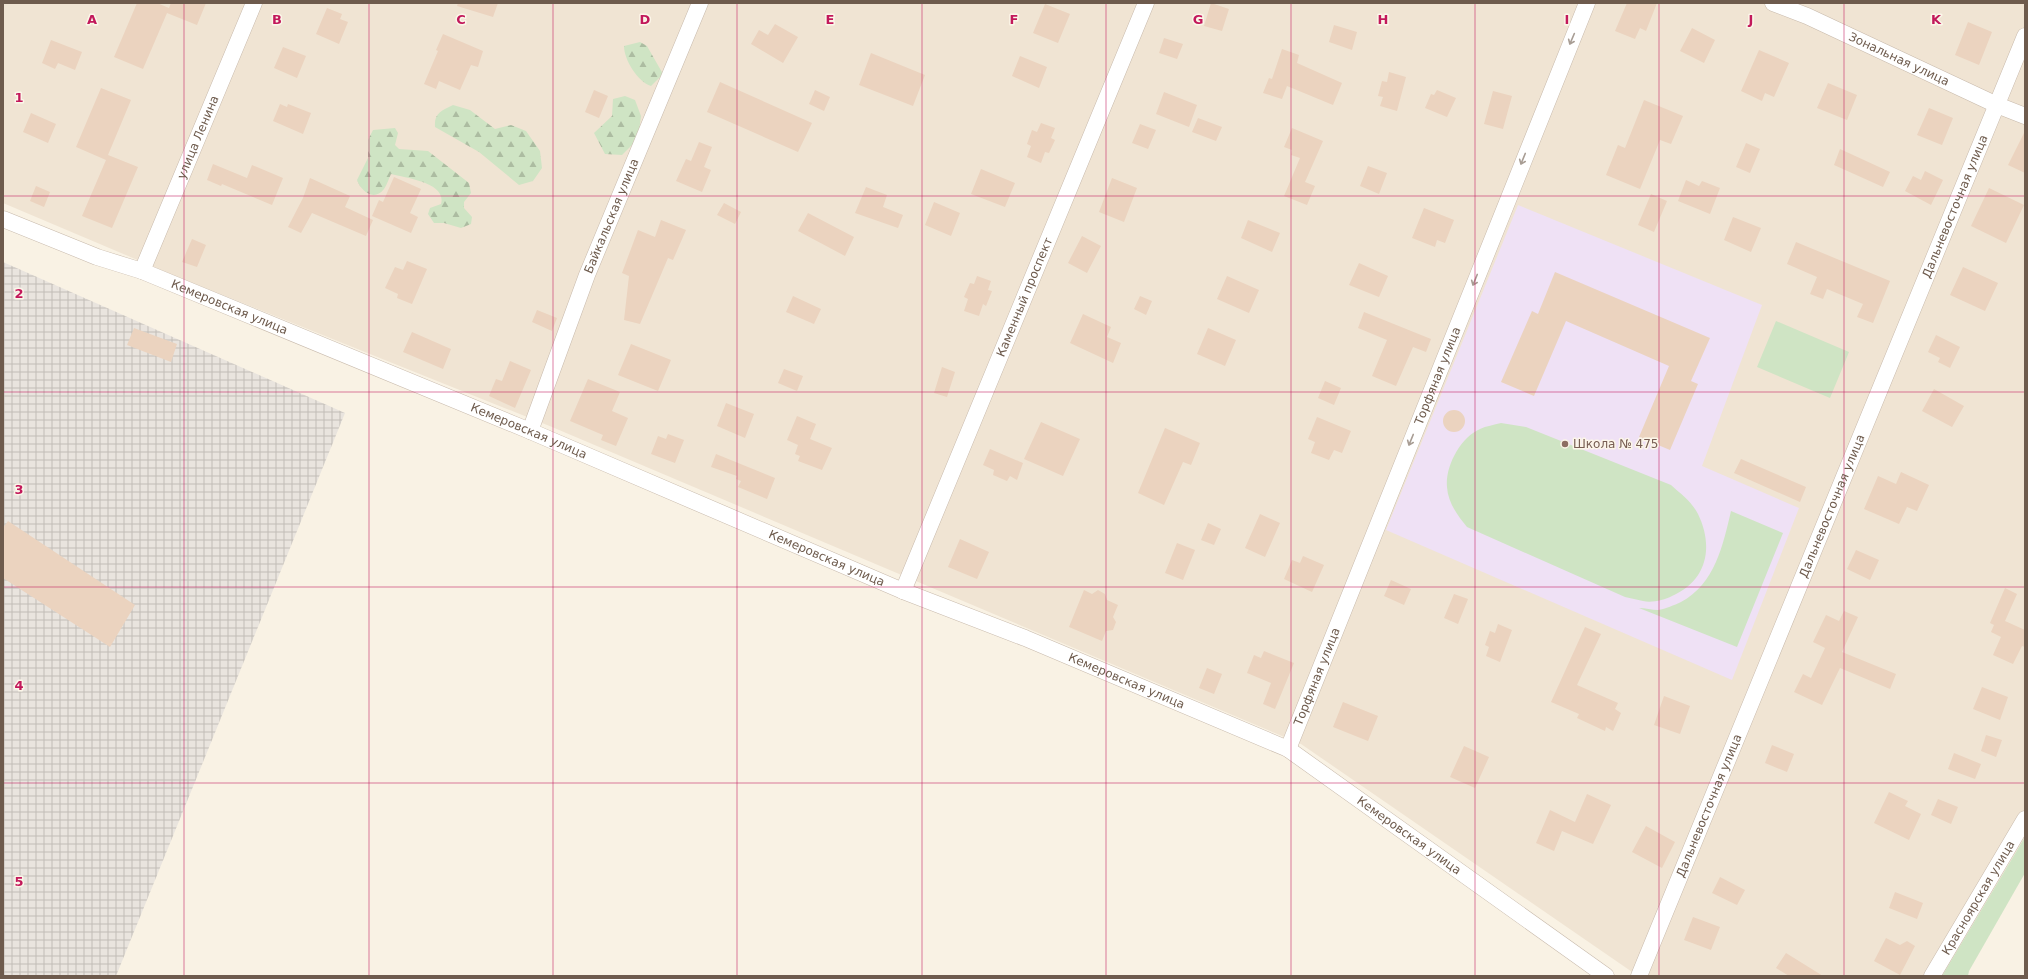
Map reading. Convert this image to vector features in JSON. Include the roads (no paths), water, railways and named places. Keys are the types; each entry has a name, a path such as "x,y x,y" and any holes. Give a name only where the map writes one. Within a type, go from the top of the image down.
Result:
{"street":[{"name":"улица Ленина","path":"142,271 254,3"},
{"name":"Байкальская улица","path":"530,431 587,275 700,3"},
{"name":"Каменный проспект","path":"903,591 1146,3"},
{"name":"Торфяная улица","path":"1288,749 1587,3"},
{"name":"Зональная улица","path":"1773,3 1809,9 1997,105 2025,116"},
{"name":"Дальневосточная улица","path":"1639,976 2025,36"},
{"name":"Кемеровская улица","path":"3,219 97,257 142,271 530,431 903,591 1026,638 1288,749 1606,976"},
{"name":"Красноярская улица","path":"1932,976 2025,819"}],"place":[{"name":"Школа № 475","path":"1565,444"}]}
